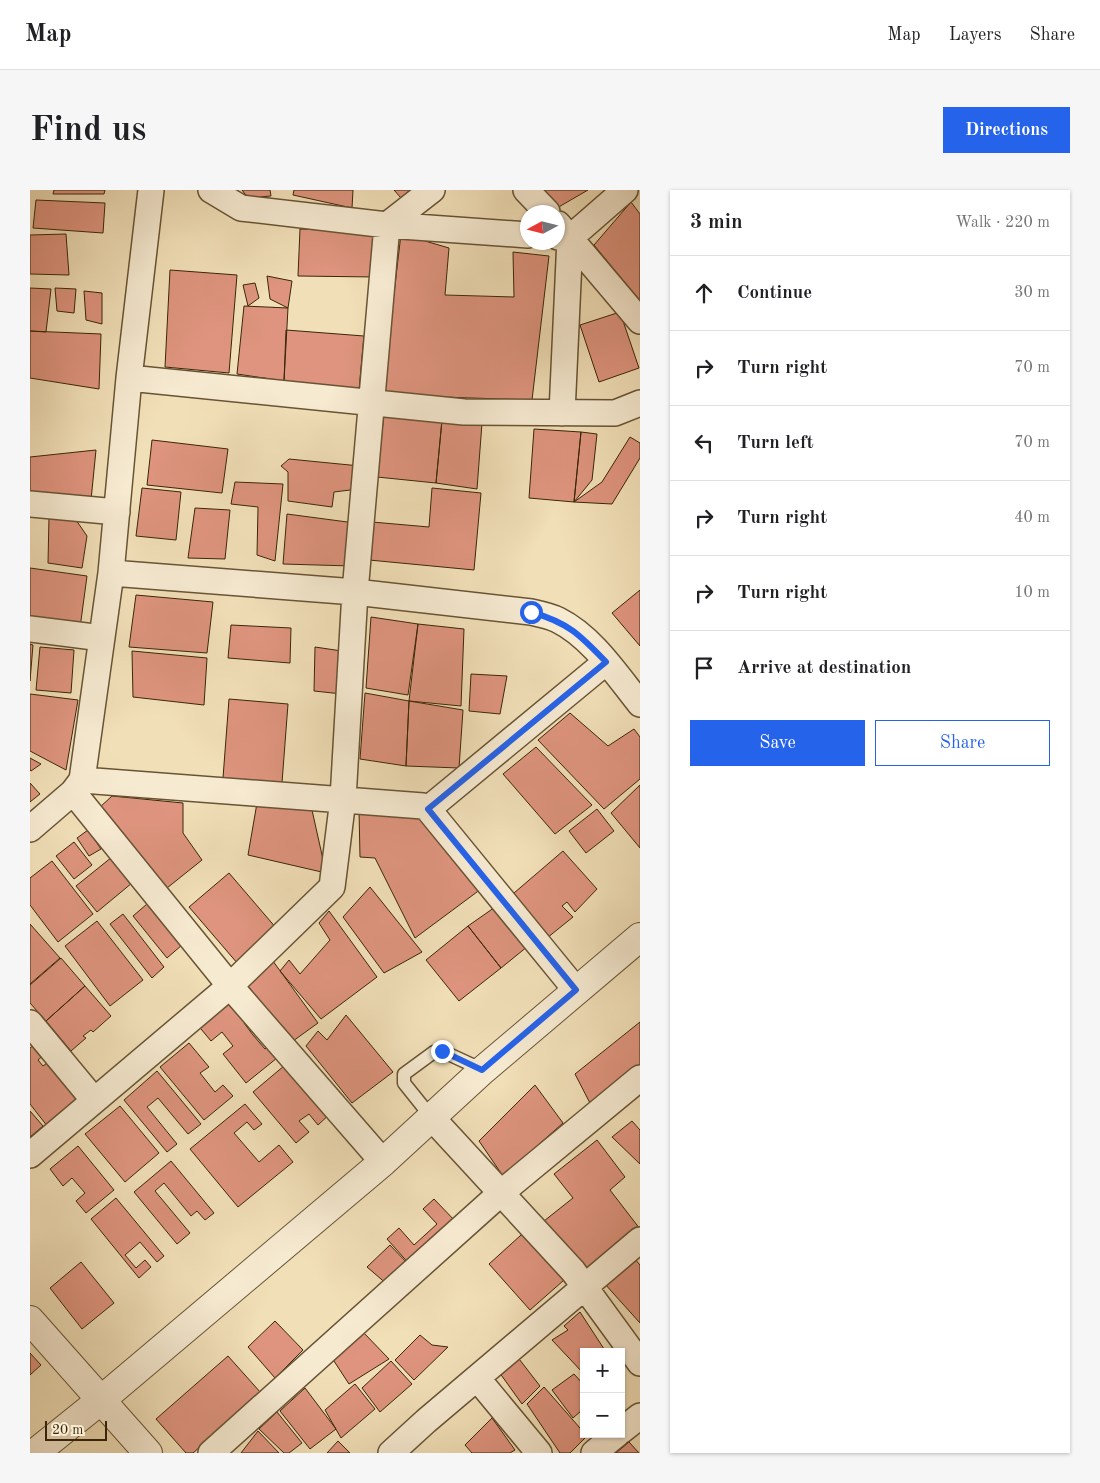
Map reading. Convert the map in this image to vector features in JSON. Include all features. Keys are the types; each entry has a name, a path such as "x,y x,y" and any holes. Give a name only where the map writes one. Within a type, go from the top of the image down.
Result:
{"street":[{"path":"30,830 77,786 111,573 129,378 151,190"},
{"path":"211,190 241,208 386,225 520,234"},
{"path":"30,1156 93,1100 230,986 332,887 343,799 355,592 373,402 386,225 432,190"},
{"path":"526,190 540,205"},
{"path":"565,231 625,190"},
{"path":"565,236 640,321"},
{"path":"562,250 562,413"},
{"path":"129,378 464,412 615,413 639,407"},
{"path":"30,504 117,512"},
{"path":"111,573 355,592 531,612 557,619 578,633 606,662 640,704"},
{"path":"30,629 102,638"},
{"path":"428,809 606,662"},
{"path":"77,786 343,799 419,805 428,809 576,990"},
{"path":"77,786 230,986 383,1162"},
{"path":"34,1453 101,1400 383,1162 482,1070 640,937"},
{"path":"30,1023 93,1100"},
{"path":"211,1453 502,1192 640,1078"},
{"path":"432,1118 502,1192 586,1287 640,1363"},
{"path":"391,1453 640,1240"},
{"path":"30,1320 148,1453"},
{"path":"477,1378 539,1453"},
{"path":"625,1428 640,1416"},
{"path":"594,1453 612,1438"}],"lane":[{"path":"432,1118 404,1083 404,1074 434,1052 442,1051 482,1070"}],"building":[{"path":"54,190 105,190 104,194 53,194"},
{"path":"242,190 270,190 271,196 248,198"},
{"path":"294,190 353,190 352,208 293,195"},
{"path":"394,190 410,190 401,198"},
{"path":"543,190 588,190 562,205 555,205"},
{"path":"36,200 105,203 103,233 33,228"},
{"path":"631,202 640,214 640,301 594,245"},
{"path":"300,229 373,231 376,277 298,276"},
{"path":"66,234 69,275 30,274 30,235"},
{"path":"401,234 449,248 445,295 514,297 513,252 549,256 532,400 382,395"},
{"path":"170,270 237,275 229,373 165,367"},
{"path":"267,276 292,281 288,308 270,299"},
{"path":"255,283 259,298 248,306 243,285"},
{"path":"30,288 51,289 46,332 30,331"},
{"path":"55,288 76,289 74,313 57,311"},
{"path":"84,291 102,293 102,324 86,320"},
{"path":"244,306 288,308 284,381 237,374"},
{"path":"620,312 639,368 599,382 580,325"},
{"path":"286,330 364,336 359,390 284,381"},
{"path":"30,331 101,334 99,389 30,378"},
{"path":"384,414 442,420 436,483 377,477"},
{"path":"442,420 482,423 477,489 436,483"},
{"path":"534,429 581,432 574,502 529,498"},
{"path":"581,432 597,434 592,480 574,502"},
{"path":"630,437 640,443 640,458 612,504 574,502 602,482"},
{"path":"152,440 228,449 222,493 147,485"},
{"path":"96,450 91,500 30,498 30,457"},
{"path":"289,459 360,466 358,489 334,492 332,507 288,501 288,472 281,466"},
{"path":"235,482 283,484 275,561 257,555 258,507 231,504"},
{"path":"142,488 181,492 176,540 136,536"},
{"path":"432,488 481,493 474,570 369,560 372,522 429,527"},
{"path":"195,508 230,510 225,559 188,558"},
{"path":"287,514 355,523 352,566 283,564"},
{"path":"49,517 76,520 87,536 82,568 48,563"},
{"path":"30,568 87,576 80,628 30,621"},
{"path":"640,590 640,646 612,613"},
{"path":"136,595 213,602 207,653 129,647"},
{"path":"371,617 418,624 408,695 366,688"},
{"path":"418,624 464,629 461,706 409,701"},
{"path":"231,625 291,628 290,663 228,658"},
{"path":"30,644 33,645 30,681"},
{"path":"40,647 74,650 71,693 36,690"},
{"path":"315,647 342,651 342,694 314,691"},
{"path":"132,651 207,658 204,705 133,697"},
{"path":"471,674 507,676 500,714 469,711"},
{"path":"365,693 409,701 406,766 360,759"},
{"path":"30,694 78,700 66,770 30,751"},
{"path":"229,699 288,704 282,783 223,778"},
{"path":"409,701 463,710 459,768 406,766"},
{"path":"570,713 608,746 634,729 640,737 640,779 604,809 538,740"},
{"path":"536,747 592,805 555,834 503,774"},
{"path":"30,758 41,764 31,771 30,770"},
{"path":"30,783 40,794 30,802"},
{"path":"640,785 640,848 611,813"},
{"path":"112,796 183,803 183,833 202,860 162,892 99,808"},
{"path":"257,803 312,810 326,873 248,855"},
{"path":"423,807 485,886 415,938 375,858 360,857 359,810"},
{"path":"597,809 614,831 586,853 569,831"},
{"path":"88,830 101,849 89,856 77,838"},
{"path":"74,842 92,865 74,879 56,856"},
{"path":"563,851 597,889 575,912 567,902 562,906 573,917 542,942 507,899"},
{"path":"112,857 132,883 97,912 76,886"},
{"path":"52,861 93,914 58,942 30,905 30,878"},
{"path":"229,873 277,929 238,964 189,907"},
{"path":"370,887 422,952 384,973 343,917"},
{"path":"147,904 182,945 167,958 133,916"},
{"path":"498,905 533,942 501,968 468,926"},
{"path":"329,911 377,977 321,1019 280,971 289,960 300,974 330,940 319,923"},
{"path":"123,914 164,967 152,978 110,924"},
{"path":"97,921 143,980 110,1006 65,946"},
{"path":"30,924 60,958 30,984"},
{"path":"468,926 501,968 459,1001 426,960"},
{"path":"270,957 318,1023 293,1041 243,980"},
{"path":"61,958 85,986 46,1021 30,1003 30,985"},
{"path":"85,986 111,1016 93,1032 91,1030 83,1036 86,1038 71,1051 46,1021"},
{"path":"232,993 252,1017 244,1023 253,1035 265,1049 273,1042 282,1054 246,1083 223,1054 233,1046 222,1032 211,1041 196,1023"},
{"path":"346,1015 393,1072 352,1103 306,1046 318,1031 327,1040"},
{"path":"640,1022 640,1067 591,1105 575,1074"},
{"path":"37,1042 46,1053 38,1060 43,1066 51,1060 82,1099 48,1127 30,1104 30,1048"},
{"path":"189,1043 209,1067 200,1073 215,1092 223,1085 233,1096 204,1120 160,1067"},
{"path":"291,1060 333,1111 318,1125 309,1114 299,1121 309,1132 296,1143 253,1092"},
{"path":"157,1071 201,1124 188,1134 158,1098 147,1107 177,1144 167,1152 124,1100"},
{"path":"535,1085 563,1123 503,1176 479,1141"},
{"path":"245,1104 262,1124 254,1130 247,1122 234,1133 259,1162 279,1145 293,1162 238,1207 190,1149"},
{"path":"120,1106 159,1153 125,1182 85,1134"},
{"path":"30,1111 43,1126 30,1137"},
{"path":"632,1121 640,1130 640,1164 612,1137"},
{"path":"597,1140 625,1177 610,1190 640,1229 584,1272 544,1221 573,1198 554,1174"},
{"path":"78,1146 114,1190 86,1213 76,1201 85,1193 72,1178 63,1186 50,1169"},
{"path":"171,1161 214,1213 205,1220 197,1211 191,1216 164,1183 155,1191 190,1233 177,1244 134,1192"},
{"path":"116,1198 164,1256 157,1262 140,1242 125,1255 136,1268 145,1260 151,1267 139,1278 91,1219"},
{"path":"434,1199 458,1224 412,1267 387,1239 399,1228 414,1245 437,1224 423,1209"},
{"path":"531,1226 572,1273 530,1310 489,1264"},
{"path":"390,1245 407,1263 388,1285 367,1267"},
{"path":"633,1257 640,1265 640,1323 604,1283"},
{"path":"81,1262 114,1303 82,1329 50,1288"},
{"path":"580,1312 603,1348 580,1348 580,1370 552,1340 568,1330 564,1326"},
{"path":"275,1321 303,1350 275,1378 248,1347"},
{"path":"363,1332 389,1359 349,1384 332,1358"},
{"path":"420,1335 432,1345 448,1347 414,1380 395,1360"},
{"path":"30,1353 41,1365 30,1375"},
{"path":"516,1355 540,1386 522,1404 499,1372"},
{"path":"228,1356 261,1393 193,1453 186,1453 156,1419"},
{"path":"391,1361 412,1384 380,1412 362,1388"},
{"path":"574,1374 580,1381 580,1412 573,1418 552,1390"},
{"path":"355,1384 375,1409 341,1438 325,1410"},
{"path":"544,1387 580,1428 580,1438 585,1438 570,1453 560,1453 527,1404"},
{"path":"305,1388 336,1429 310,1449 280,1411"},
{"path":"277,1412 302,1443 289,1453 284,1453 259,1429"},
{"path":"492,1418 515,1450 510,1453 472,1453 465,1445"},
{"path":"258,1431 279,1453 241,1453"},
{"path":"338,1441 350,1453 327,1453"},
{"path":"629,1442 639,1453 616,1453"}],"route":[{"path":"442,1051 482,1070 576,990 428,809 606,662 578,633 557,619 531,612"}]}
